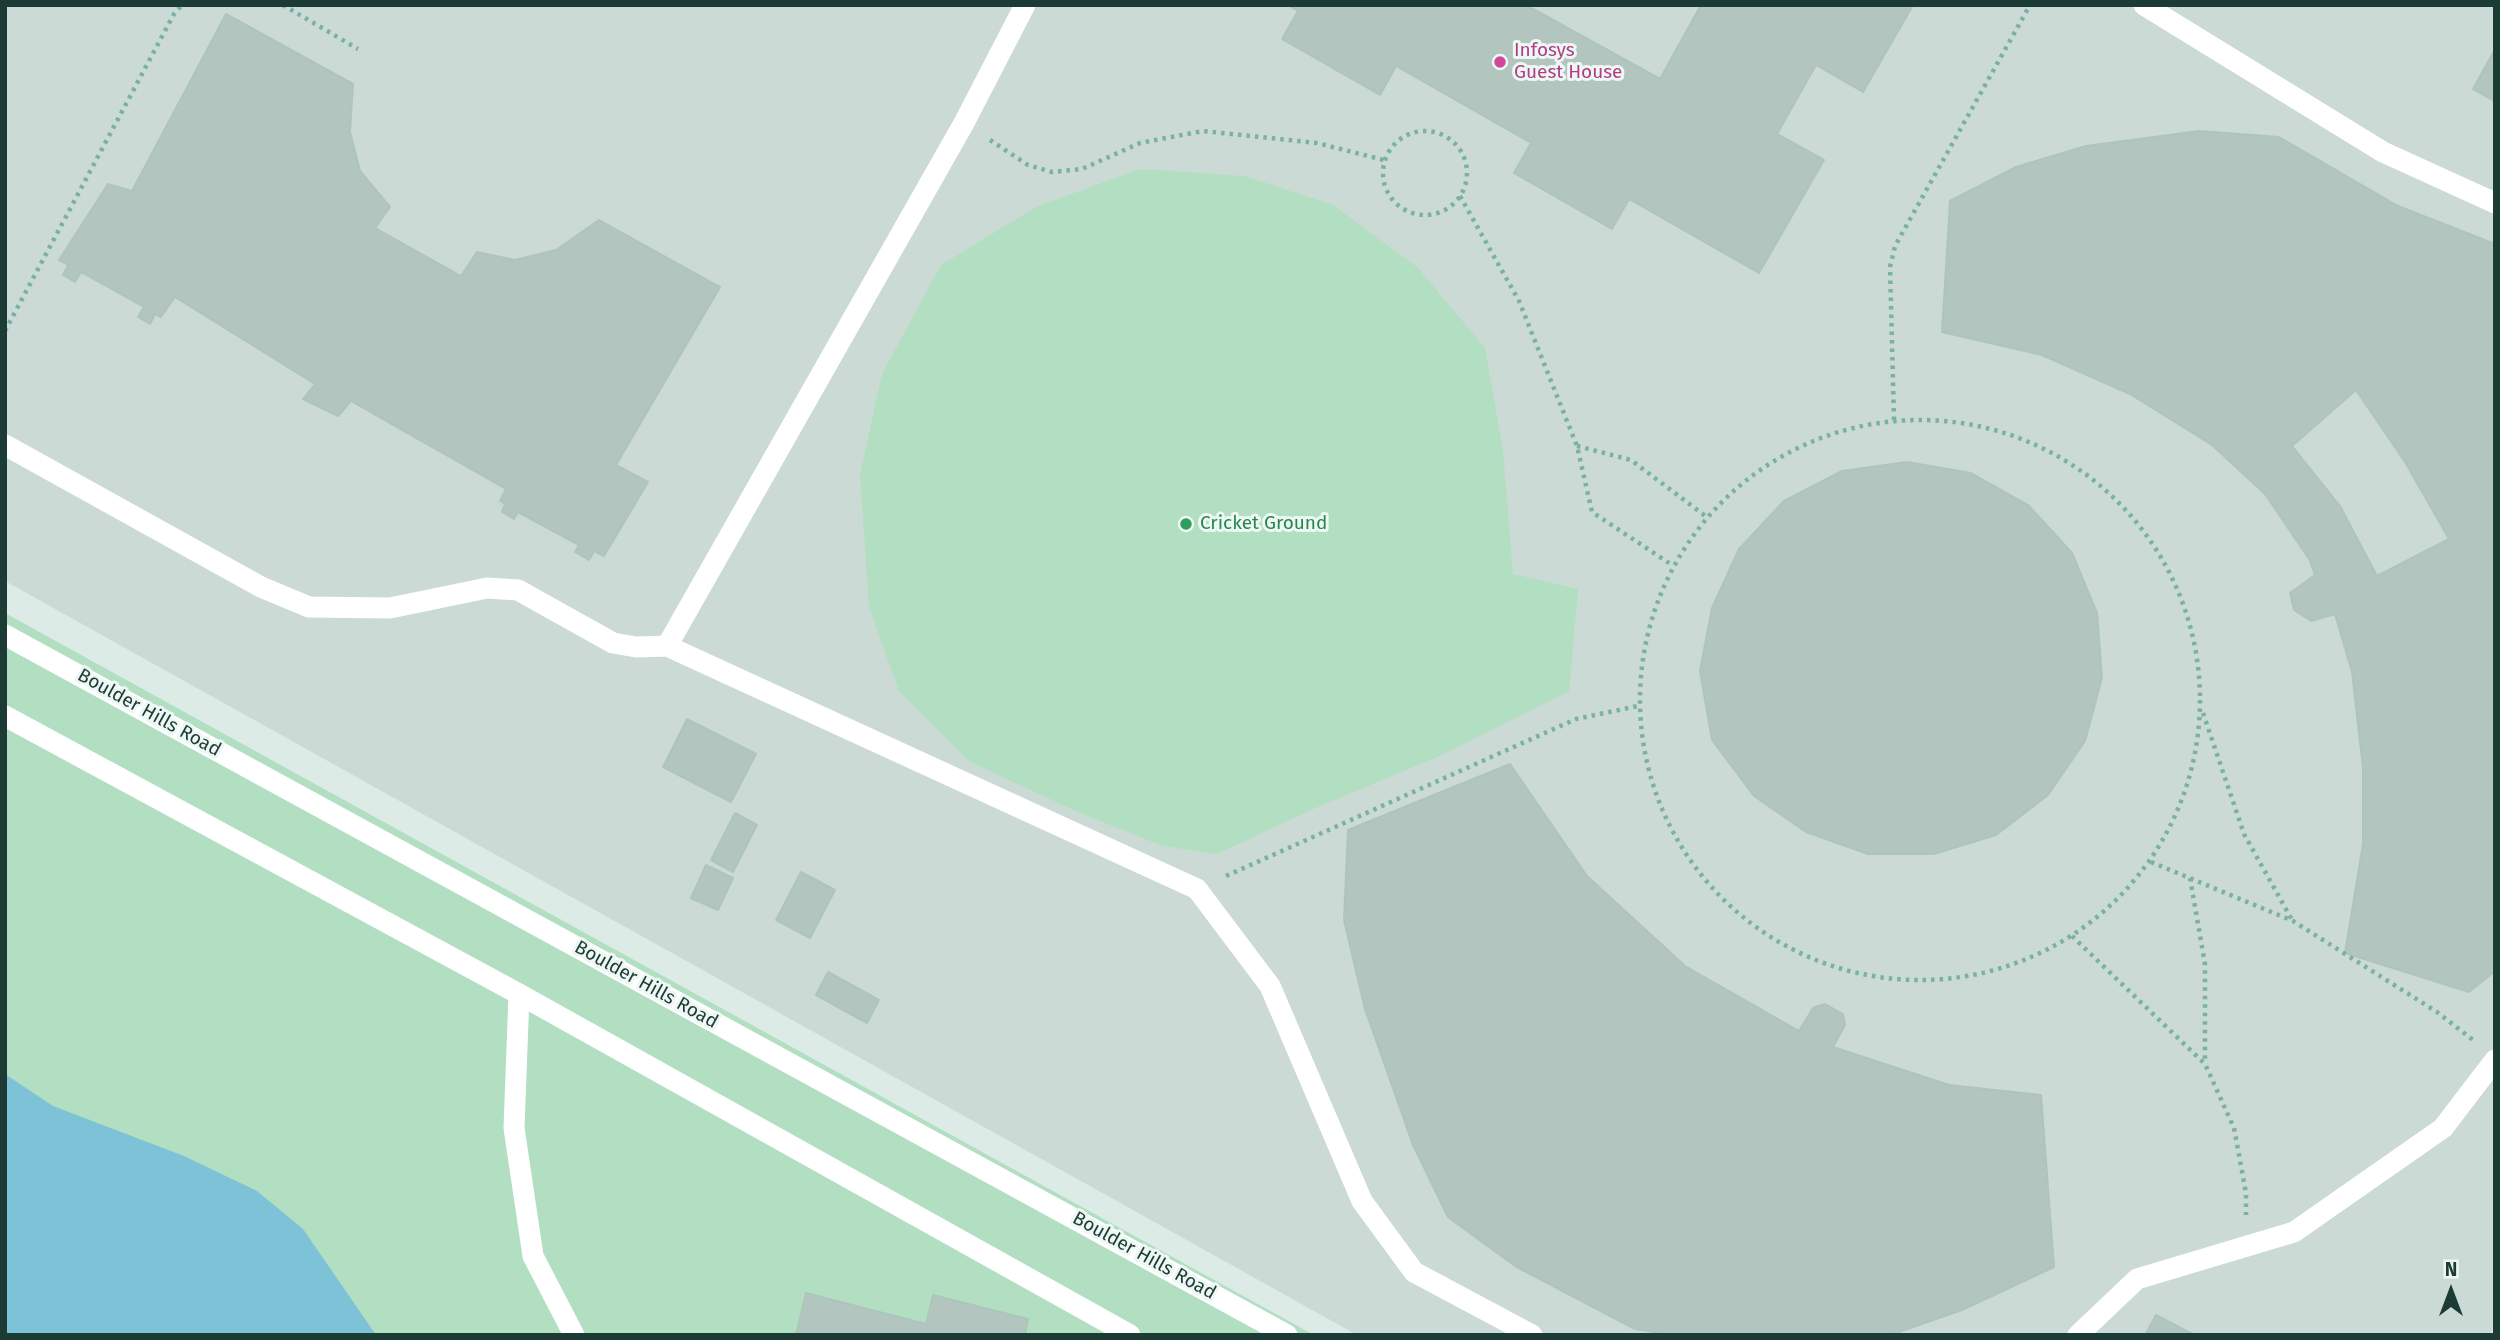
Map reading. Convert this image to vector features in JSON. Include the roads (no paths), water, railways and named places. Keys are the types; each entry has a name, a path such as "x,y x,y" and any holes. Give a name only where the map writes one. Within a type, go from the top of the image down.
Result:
{"lane":[{"path":"667,646 964,123 1025,5"},
{"path":"2144,5 2382,152 2495,203"},
{"path":"5,445 261,587 309,607 390,608 487,588 518,590 613,643 636,647 667,646 1197,890 1270,986 1362,1201 1414,1272 1532,1335"},
{"name":"Boulder Hills Road","path":"5,635 1287,1335"},
{"path":"5,716 519,994 1130,1335"},
{"path":"519,994 514,1128 533,1256 574,1335"},
{"path":"2078,1335 2137,1279 2294,1232 2443,1128 2495,1059"}],"water":[{"path":"5,1074 53,1106 184,1156 257,1191 303,1229 376,1335 5,1335"}],"place":[{"name":"Infosys Guest House","path":"1500,62"},
{"name":"Cricket Ground","path":"1186,524"}]}
